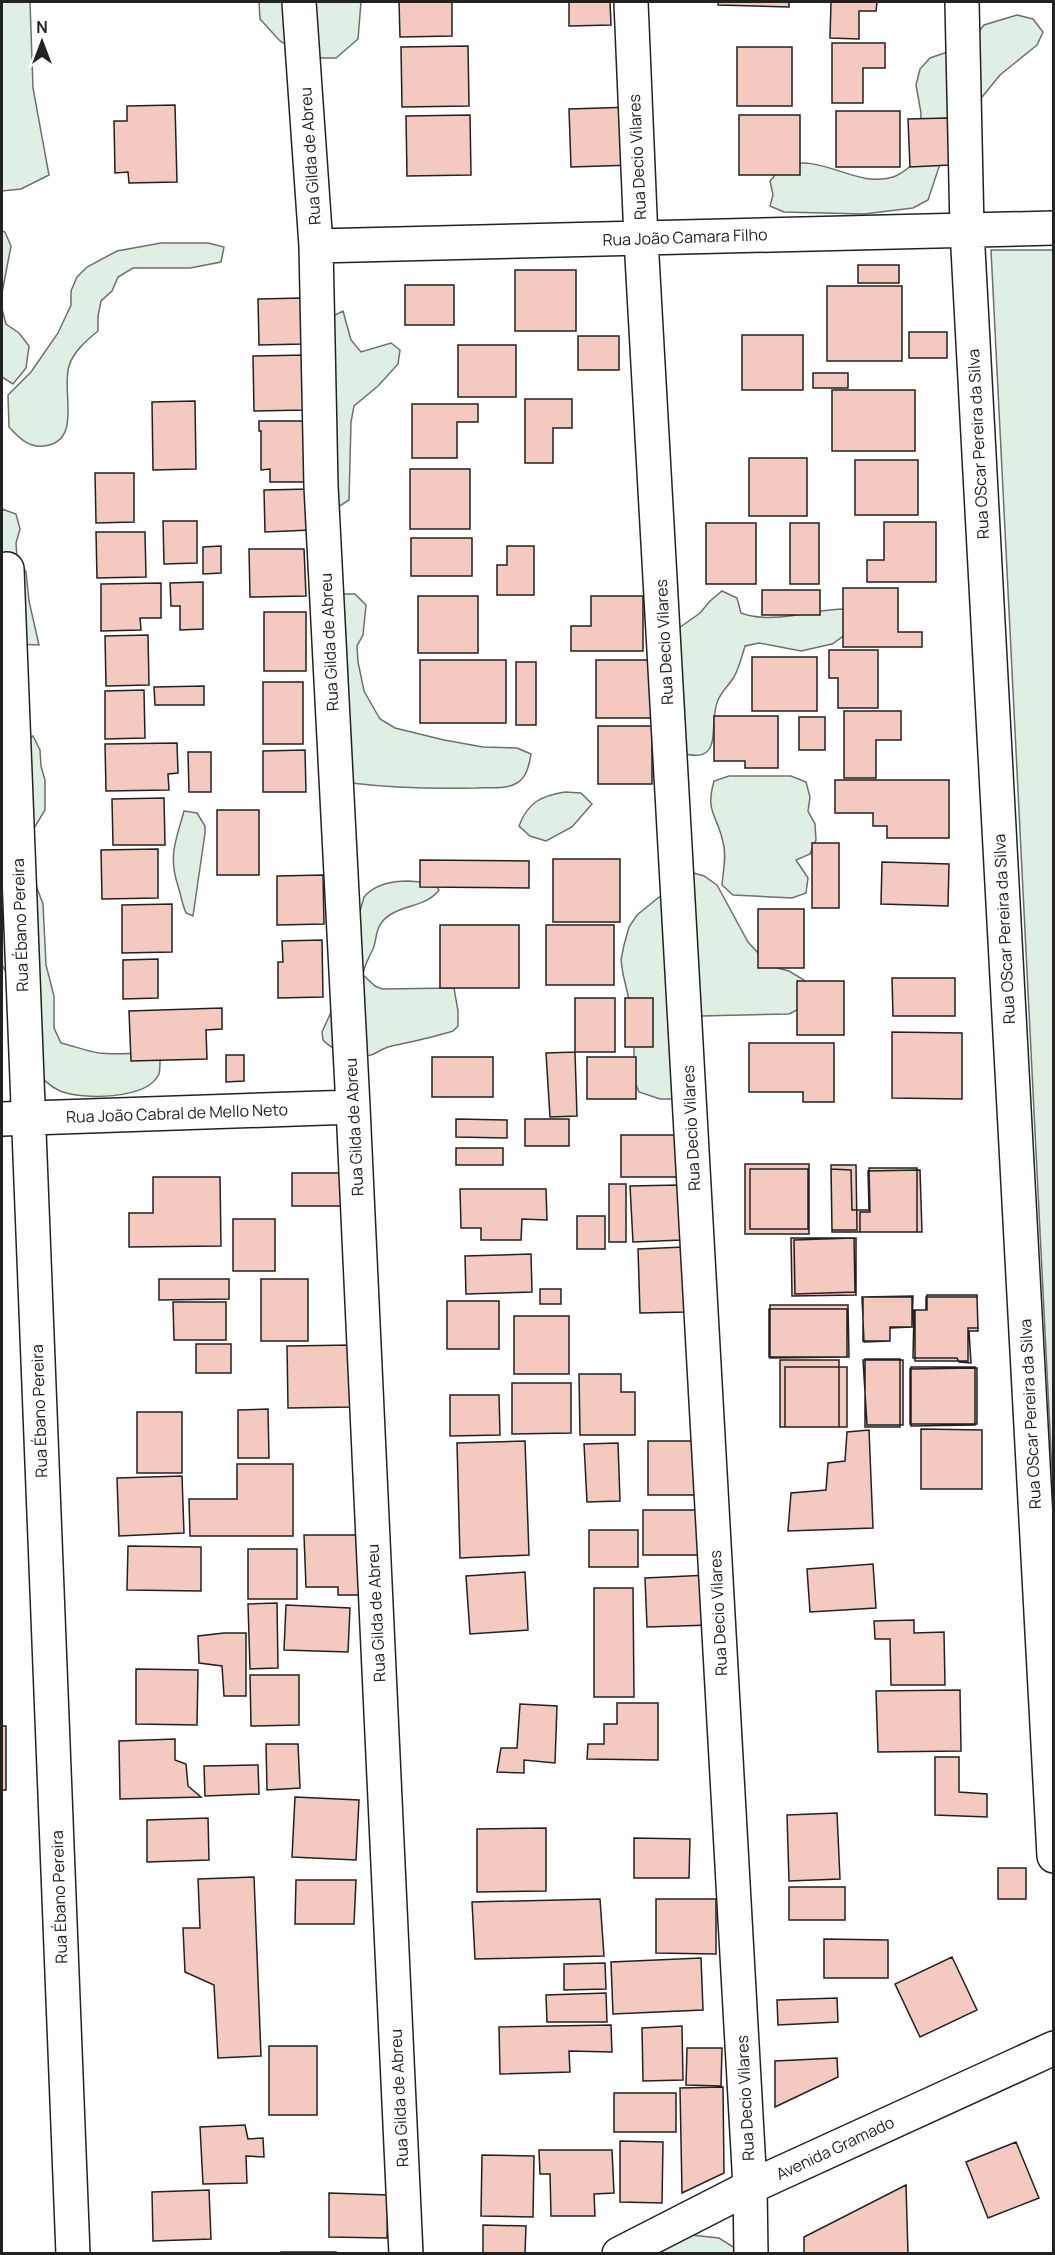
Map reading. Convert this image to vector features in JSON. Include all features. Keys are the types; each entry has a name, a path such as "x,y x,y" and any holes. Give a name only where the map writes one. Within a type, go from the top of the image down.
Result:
{"street":[{"name":"Rua Gilda de Abreu","path":"299,2 316,246 321,486 353,1107 406,2253"},
{"name":"Rua Decio Vilares","path":"630,2 641,238 750,2187 751,2253"},
{"name":"Rua OScar Pereira da Silva","path":"962,2 967,230 1053,1856"},
{"name":"Rua João Camara Filho","path":"316,246 1053,228"},
{"name":"Rua Ébano Pereira","path":"7,569 15,1119 73,2253"},
{"name":"Rua João Cabral de Mello Neto","path":"15,1119 353,1107"},
{"name":"Avenida Gramado","path":"619,2253 750,2187 1053,2048"}],"green space":[{"path":"2,2 30,2 33,88 49,175 21,189 2,191"},
{"path":"259,2 361,2 358,39 336,58 307,58 280,41 260,19"},
{"path":"1017,15 1033,19 1043,32 1037,45 1000,75 978,102 943,155 928,200 913,208 864,214 784,212 770,206 773,195 770,181 783,167 797,163 824,166 851,175 879,179 893,177 907,169 919,158 921,113 916,85 920,69 930,58 959,48 973,39 984,25"},
{"path":"2,231 5,232 11,246 2,293"},
{"path":"161,243 208,243 224,247 221,262 190,268 133,268 118,277 112,291 101,301 98,331 77,351 69,366 67,426 63,435 56,442 44,446 25,441 9,427 8,395 31,372 58,333 71,305 71,291 77,277 87,267 117,251"},
{"path":"991,250 1053,250 1053,1492"},
{"path":"2,309 6,324 19,333 29,346 26,368 13,384 2,377"},
{"path":"343,311 351,340 361,352 391,343 400,350 398,364 378,386 354,406 351,422 349,500 335,509 329,318"},
{"path":"2,509 16,514 20,529 16,543 17,558 26,572 29,601 39,645 17,644 2,708"},
{"path":"722,591 737,598 741,613 754,616 779,617 845,609 845,635 832,644 801,651 759,643 745,646 736,673 718,700 709,749 703,754 693,755 678,752 672,633 700,613"},
{"path":"339,594 355,594 366,605 363,635 357,646 358,662 364,691 380,719 395,728 444,740 483,747 517,748 531,754 527,770 517,783 497,788 414,788 351,783"},
{"path":"33,736 40,750 45,780 45,810 22,848 43,904 46,965 54,996 54,1028 61,1043 99,1053 137,1054 160,1060 159,1074 152,1083 142,1089 113,1096 83,1096 60,1091 43,1079 35,1070 7,974 2,965 2,840 17,742"},
{"path":"729,776 791,776 806,782 810,797 808,811 815,824 816,840 810,854 796,860 808,878 806,893 792,898 733,895 722,885 724,847 711,807 711,800 714,781"},
{"path":"565,792 581,793 592,804 572,827 546,841 530,836 519,826 527,811 536,801"},
{"path":"184,811 197,813 205,826 193,916 186,913 175,875 173,857"},
{"path":"690,872 704,876 717,885 748,942 770,966 789,971 804,980 812,993 805,1006 789,1014 701,1016 690,1026 676,1099 660,1099 639,1092 634,1080 631,1008 621,960 629,927 637,915"},
{"path":"408,881 434,883 439,890 426,900 395,912 382,922 363,975 382,989 454,988 458,1026 453,1031 388,1047 371,1055 358,1056 332,1048 323,1040 322,1032 332,1010 364,897 373,889 384,884"},
{"path":"691,2235 719,2238 743,2253 638,2254"}],"building":[{"path":"399,2 452,2 452,36 400,37"},
{"path":"569,2 610,2 611,25 569,26"},
{"path":"718,2 789,2 789,7 718,5"},
{"path":"831,2 877,2 876,11 859,11 859,39 830,38"},
{"path":"832,43 885,43 885,68 863,68 863,103 832,103"},
{"path":"468,46 469,106 402,107 401,47"},
{"path":"737,47 792,47 792,106 737,106"},
{"path":"175,105 177,182 129,183 128,172 115,173 114,121 127,121 127,106"},
{"path":"633,107 634,165 571,167 569,109"},
{"path":"836,111 900,111 900,167 836,167"},
{"path":"470,115 471,175 407,176 406,116"},
{"path":"739,115 800,115 800,175 739,175"},
{"path":"948,118 950,165 910,167 908,119"},
{"path":"858,265 899,265 899,283 858,283"},
{"path":"515,270 576,270 576,331 515,331"},
{"path":"405,285 454,285 454,325 405,325"},
{"path":"827,286 902,286 902,361 827,361"},
{"path":"302,298 303,344 259,345 258,299"},
{"path":"909,332 947,332 947,358 909,358"},
{"path":"742,335 803,335 803,390 742,390"},
{"path":"578,336 619,336 619,370 578,370"},
{"path":"458,345 516,345 516,397 458,397"},
{"path":"306,355 307,410 254,411 253,356"},
{"path":"813,373 848,373 848,388 813,388"},
{"path":"832,390 915,390 915,451 832,451"},
{"path":"525,399 572,399 572,428 553,428 553,463 525,463"},
{"path":"195,401 196,469 153,470 152,402"},
{"path":"412,404 478,404 478,422 457,422 457,458 412,458"},
{"path":"259,421 309,421 310,482 270,482 270,469 261,470"},
{"path":"749,458 807,458 807,516 749,516"},
{"path":"855,460 918,460 918,515 855,515"},
{"path":"410,469 470,469 470,529 410,529"},
{"path":"95,473 134,473 134,522 96,523"},
{"path":"310,489 311,530 265,532 264,490"},
{"path":"163,521 197,521 197,563 164,564"},
{"path":"884,522 936,522 936,582 867,582 867,560 884,560"},
{"path":"706,523 756,523 756,584 706,584"},
{"path":"790,523 819,523 819,584 790,584"},
{"path":"96,532 145,532 146,577 97,578"},
{"path":"411,538 472,538 472,576 411,576"},
{"path":"221,546 221,573 203,574 203,547"},
{"path":"507,546 534,546 534,595 497,595 497,565 507,565"},
{"path":"249,549 304,549 306,596 250,597"},
{"path":"203,582 203,629 180,630 180,606 171,606 170,583"},
{"path":"161,583 161,618 140,618 141,630 101,631 101,584"},
{"path":"843,588 898,588 898,632 922,632 922,647 843,647"},
{"path":"762,590 820,590 820,615 762,615"},
{"path":"418,596 478,596 478,653 418,653"},
{"path":"591,596 643,596 643,651 571,651 571,626 591,626"},
{"path":"264,612 306,612 306,671 264,671"},
{"path":"148,635 149,685 106,686 105,636"},
{"path":"829,650 878,650 878,708 838,708 838,678 829,678"},
{"path":"752,657 817,657 817,711 752,711"},
{"path":"420,660 506,660 506,723 420,723"},
{"path":"596,660 653,660 653,718 596,718"},
{"path":"516,662 536,662 536,725 516,725"},
{"path":"263,682 303,682 303,744 263,744"},
{"path":"204,686 204,705 155,705 154,687"},
{"path":"144,690 145,738 105,739 105,691"},
{"path":"844,711 901,711 901,740 876,740 876,778 844,778"},
{"path":"714,716 778,716 778,768 745,768 745,761 714,761"},
{"path":"799,717 825,717 825,750 799,750"},
{"path":"598,726 652,726 652,784 598,784"},
{"path":"177,743 178,773 168,774 169,790 106,791 105,744"},
{"path":"305,750 306,792 263,792 263,751"},
{"path":"188,752 211,752 211,792 189,792"},
{"path":"835,780 949,780 949,838 887,838 887,826 873,826 873,813 835,813"},
{"path":"164,798 165,845 113,845 112,799"},
{"path":"217,810 259,810 259,875 217,875"},
{"path":"812,843 839,843 839,908 812,908"},
{"path":"158,849 158,898 102,899 101,850"},
{"path":"553,859 620,859 620,922 553,922"},
{"path":"420,860 529,861 529,888 420,887"},
{"path":"882,862 949,864 948,906 881,904"},
{"path":"323,875 324,924 277,925 277,876"},
{"path":"172,904 172,952 122,953 122,905"},
{"path":"758,909 804,909 804,968 758,968"},
{"path":"440,925 519,925 519,988 440,988"},
{"path":"546,925 614,925 614,985 546,985"},
{"path":"322,940 323,997 278,998 278,962 283,962 282,941"},
{"path":"158,959 158,998 123,999 123,960"},
{"path":"892,978 955,978 955,1016 893,1016"},
{"path":"797,981 844,981 844,1035 797,1035"},
{"path":"575,998 615,998 615,1052 575,1052"},
{"path":"625,998 653,998 653,1047 625,1047"},
{"path":"222,1008 222,1029 206,1030 207,1059 131,1061 129,1011"},
{"path":"892,1032 962,1033 962,1099 892,1098"},
{"path":"749,1043 834,1043 834,1102 803,1102 803,1092 749,1092"},
{"path":"575,1052 577,1116 550,1117 546,1053"},
{"path":"226,1055 244,1055 244,1081 226,1082"},
{"path":"432,1057 493,1057 493,1097 432,1097"},
{"path":"587,1057 636,1057 636,1099 587,1099"},
{"path":"456,1119 507,1120 507,1138 456,1137"},
{"path":"525,1119 569,1119 569,1146 525,1146"},
{"path":"621,1135 683,1135 683,1177 621,1177"},
{"path":"456,1148 503,1148 503,1165 456,1165"},
{"path":"745,1164 809,1164 809,1234 745,1234"},
{"path":"831,1165 856,1165 857,1230 832,1230"},
{"path":"869,1168 917,1168 917,1232 860,1232 860,1212 870,1212"},
{"path":"750,1169 808,1169 808,1229 750,1229"},
{"path":"831,1169 851,1170 852,1210 869,1210 868,1171 920,1170 922,1232 832,1232"},
{"path":"292,1173 342,1173 342,1206 292,1206"},
{"path":"153,1177 220,1177 221,1246 129,1247 129,1213 153,1213"},
{"path":"609,1184 626,1184 626,1242 609,1242"},
{"path":"679,1185 682,1240 633,1242 630,1186"},
{"path":"460,1189 546,1189 547,1220 522,1219 521,1240 481,1240 481,1228 461,1228"},
{"path":"577,1216 605,1216 605,1249 577,1249"},
{"path":"233,1219 275,1219 275,1271 233,1271"},
{"path":"791,1238 856,1238 856,1295 792,1296"},
{"path":"854,1238 855,1292 795,1294 794,1240"},
{"path":"684,1247 686,1312 640,1313 638,1249"},
{"path":"531,1254 532,1292 466,1294 465,1256"},
{"path":"159,1279 229,1279 229,1299 159,1300"},
{"path":"261,1279 308,1279 308,1341 261,1341"},
{"path":"540,1289 561,1289 561,1304 540,1304"},
{"path":"927,1295 977,1295 978,1331 969,1331 971,1363 959,1362 957,1358 913,1358 914,1310 927,1310"},
{"path":"913,1296 912,1327 890,1328 890,1341 864,1342 862,1297"},
{"path":"863,1297 912,1297 912,1327 890,1327 890,1341 863,1341"},
{"path":"926,1297 977,1297 978,1328 968,1328 968,1361 915,1361 915,1310 926,1310"},
{"path":"447,1301 499,1301 499,1349 447,1349"},
{"path":"173,1302 226,1302 226,1340 174,1340"},
{"path":"770,1305 848,1305 849,1357 770,1358"},
{"path":"769,1309 847,1309 847,1357 769,1357"},
{"path":"514,1316 569,1316 569,1374 514,1374"},
{"path":"196,1344 231,1344 231,1373 196,1373"},
{"path":"353,1345 354,1407 288,1408 287,1346"},
{"path":"865,1359 900,1359 900,1427 865,1427"},
{"path":"780,1360 839,1360 839,1427 780,1427"},
{"path":"863,1360 903,1360 903,1425 867,1425"},
{"path":"785,1367 847,1367 847,1427 785,1427"},
{"path":"911,1367 975,1367 975,1425 911,1426"},
{"path":"977,1368 977,1424 910,1424 910,1369"},
{"path":"579,1374 621,1374 621,1392 635,1392 635,1435 580,1435"},
{"path":"512,1383 571,1383 571,1433 512,1434"},
{"path":"450,1395 499,1395 500,1435 450,1436"},
{"path":"268,1409 269,1458 238,1458 238,1410"},
{"path":"137,1412 182,1412 182,1473 137,1473"},
{"path":"921,1429 982,1430 982,1489 921,1489"},
{"path":"869,1430 873,1528 788,1531 791,1493 826,1490 828,1463 845,1461 847,1432"},
{"path":"525,1441 529,1555 460,1558 457,1443"},
{"path":"648,1441 698,1441 698,1495 648,1495"},
{"path":"618,1443 620,1501 587,1502 584,1444"},
{"path":"237,1464 293,1464 293,1536 190,1536 189,1499 237,1499"},
{"path":"182,1476 184,1533 119,1536 117,1478"},
{"path":"643,1510 711,1510 711,1555 643,1555"},
{"path":"589,1530 638,1530 638,1567 589,1567"},
{"path":"304,1535 363,1535 363,1595 338,1595 338,1587 306,1587"},
{"path":"128,1546 201,1547 201,1591 127,1590"},
{"path":"248,1549 297,1549 297,1599 248,1599"},
{"path":"873,1564 876,1608 810,1612 807,1569"},
{"path":"525,1572 528,1630 470,1634 466,1576"},
{"path":"709,1575 711,1625 647,1627 645,1578"},
{"path":"594,1588 633,1588 634,1697 594,1697"},
{"path":"277,1603 278,1668 250,1669 248,1604"},
{"path":"286,1605 350,1608 348,1652 284,1650"},
{"path":"914,1620 914,1633 944,1632 945,1685 891,1685 890,1639 875,1639 874,1621"},
{"path":"246,1633 246,1696 224,1696 222,1666 199,1663 198,1636"},
{"path":"136,1669 198,1670 197,1725 136,1724"},
{"path":"250,1675 299,1675 299,1725 251,1726"},
{"path":"960,1690 961,1751 878,1752 876,1691"},
{"path":"617,1703 658,1703 658,1760 587,1759 588,1744 604,1744 604,1724 617,1724"},
{"path":"520,1704 557,1706 555,1763 524,1760 524,1773 497,1772 501,1748 517,1748"},
{"path":"2,1726 6,1726 6,1790 2,1790"},
{"path":"175,1739 175,1760 186,1764 188,1786 201,1797 120,1799 119,1741"},
{"path":"266,1744 298,1744 300,1788 267,1790"},
{"path":"935,1757 959,1757 959,1792 987,1794 987,1817 935,1815"},
{"path":"258,1765 259,1794 205,1796 204,1766"},
{"path":"295,1797 359,1800 356,1860 292,1857"},
{"path":"837,1813 840,1879 789,1881 787,1815"},
{"path":"208,1818 209,1860 147,1862 147,1820"},
{"path":"546,1828 546,1891 477,1892 477,1829"},
{"path":"634,1838 690,1839 689,1878 634,1878"},
{"path":"998,1868 1026,1868 1026,1899 998,1899"},
{"path":"254,1877 261,2056 218,2058 214,1985 185,1972 183,1928 200,1928 198,1879"},
{"path":"296,1880 356,1880 354,1924 295,1924"},
{"path":"789,1887 845,1887 845,1920 789,1920"},
{"path":"600,1899 604,1956 475,1959 472,1902"},
{"path":"656,1899 716,1899 716,1954 656,1953"},
{"path":"824,1939 888,1940 888,1978 824,1978"},
{"path":"952,1957 977,2010 920,2037 895,1984"},
{"path":"701,1958 703,2010 613,2014 611,1962"},
{"path":"605,1963 606,1989 564,1990 564,1964"},
{"path":"606,1993 607,2022 547,2022 546,1995"},
{"path":"837,1998 838,2022 778,2025 777,2000"},
{"path":"611,2025 612,2052 569,2051 570,2072 500,2074 499,2027"},
{"path":"682,2026 683,2080 643,2081 642,2028"},
{"path":"269,2046 317,2046 317,2115 269,2115"},
{"path":"687,2048 722,2048 721,2086 686,2085"},
{"path":"837,2058 838,2077 775,2107 775,2061"},
{"path":"723,2087 724,2173 682,2193 680,2088"},
{"path":"614,2093 676,2093 676,2132 614,2132"},
{"path":"245,2125 248,2139 263,2138 264,2157 246,2156 247,2183 203,2184 200,2127"},
{"path":"620,2141 663,2142 662,2203 620,2202"},
{"path":"1016,2142 1039,2198 988,2218 966,2162"},
{"path":"539,2150 612,2150 614,2193 594,2194 595,2216 551,2216 550,2174 540,2174"},
{"path":"482,2155 534,2156 533,2217 481,2216"},
{"path":"906,2185 908,2254 804,2254 804,2237"},
{"path":"209,2190 211,2239 153,2241 152,2192"},
{"path":"329,2193 388,2195 387,2238 329,2237"},
{"path":"483,2225 526,2226 525,2254 483,2254"},
{"path":"281,2252 336,2252 336,2254 281,2254"}]}
